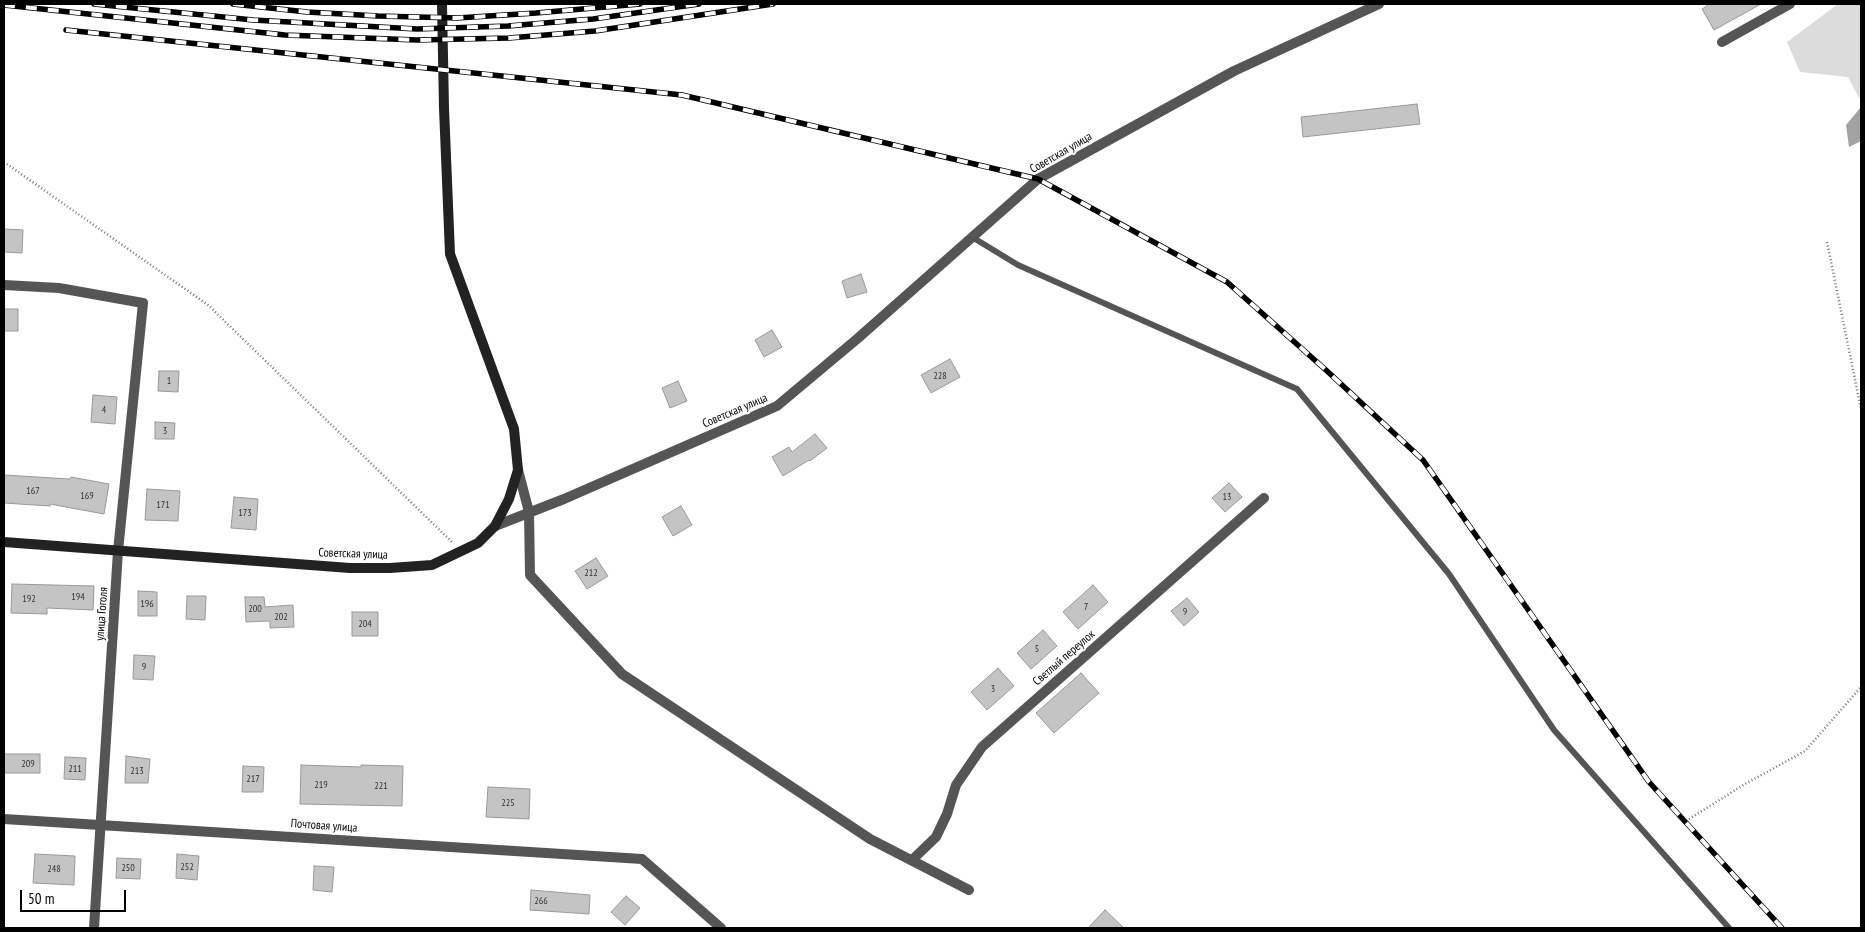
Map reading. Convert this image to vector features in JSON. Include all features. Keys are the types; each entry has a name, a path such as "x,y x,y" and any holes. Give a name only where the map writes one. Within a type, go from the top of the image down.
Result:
{"street":[{"path":"442,4 450,254 514,430 518,470 529,512 530,575 622,674 870,839 969,890"},
{"name":"Советская улица","path":"4,542 350,568 432,566 478,543 495,526 777,406 1038,179 1234,71 1379,4"},
{"path":"1722,42 1790,4"},
{"name":"улица Гоголя","path":"4,285 59,288 143,303 118,551 94,928"},
{"path":"495,526 509,499 518,470"},
{"name":"Светлый переулок","path":"912,860 936,837 947,814 956,785 982,747 1264,498"},
{"name":"Почтовая улица","path":"4,819 642,859 722,928"}],"lane":[{"path":"972,237 1018,265 1297,388 1449,574 1554,730 1729,928"}],"path":[{"path":"4,162 208,305 461,551"},
{"path":"1827,242 1861,409"},
{"path":"1689,819 1745,784 1805,751 1861,687"}],"shaded area":[{"path":"1838,4 1861,4 1861,97 1859,98 1848,77 1800,72 1787,42"},
{"path":"1861,107 1861,141 1849,147 1846,125"}],"building":[{"path":"1710,4 1761,4 1714,30 1702,9"},
{"path":"1417,104 1420,124 1303,137 1301,117"},
{"path":"4,229 23,230 22,253 4,252"},
{"path":"861,274 867,292 847,298 842,281"},
{"path":"4,309 18,309 18,331 4,331"},
{"path":"772,330 782,347 764,357 755,340"},
{"path":"950,359 960,377 931,393 921,375"},
{"path":"159,371 179,371 178,392 158,391"},
{"path":"678,381 687,401 670,408 662,388"},
{"path":"93,395 117,397 115,424 91,422"},
{"path":"155,422 175,423 174,439 155,439"},
{"path":"815,434 827,448 810,461 783,476 772,457 789,447 792,452"},
{"path":"4,475 70,479 71,477 109,484 104,514 50,504 50,506 4,503"},
{"path":"1229,483 1242,497 1225,512 1212,498"},
{"path":"147,489 180,491 178,521 145,520"},
{"path":"234,497 258,499 256,530 231,528"},
{"path":"681,506 692,525 673,536 662,517"},
{"path":"596,558 608,576 587,589 575,571"},
{"path":"12,584 94,586 93,610 47,608 47,614 11,613"},
{"path":"1093,585 1108,602 1078,629 1063,612"},
{"path":"138,591 157,592 157,616 138,616"},
{"path":"187,596 206,596 205,620 186,619"},
{"path":"245,597 264,597 265,607 293,605 294,627 270,628 270,621 246,622"},
{"path":"1187,598 1199,612 1184,626 1171,611"},
{"path":"352,612 378,612 378,636 352,636"},
{"path":"1043,630 1057,646 1031,669 1017,653"},
{"path":"134,655 155,656 153,680 133,679"},
{"path":"998,668 1014,686 987,710 971,692"},
{"path":"1081,673 1099,693 1054,733 1036,713"},
{"path":"4,754 40,754 40,773 4,773"},
{"path":"126,756 150,759 148,783 125,783"},
{"path":"65,757 86,758 85,780 64,779"},
{"path":"301,765 403,766 402,806 300,804"},
{"path":"243,766 264,767 263,792 242,792"},
{"path":"488,787 530,789 529,819 486,817"},
{"path":"35,854 75,856 74,885 33,883"},
{"path":"177,854 199,856 197,880 176,878"},
{"path":"117,858 141,859 140,879 116,878"},
{"path":"314,866 334,867 332,892 313,890"},
{"path":"531,890 590,895 589,914 530,910"},
{"path":"626,896 640,908 625,925 611,912"},
{"path":"1105,910 1124,928 1088,928"}],"railway":[{"path":"94,4 253,20 417,29 508,26 593,19 699,4"},
{"path":"233,4 307,12 457,18 640,4"},
{"path":"4,5 285,35 417,40 509,38 595,31 773,4"},
{"path":"66,30 682,95 1038,179 1227,282 1423,460 1649,782 1782,928"}]}
